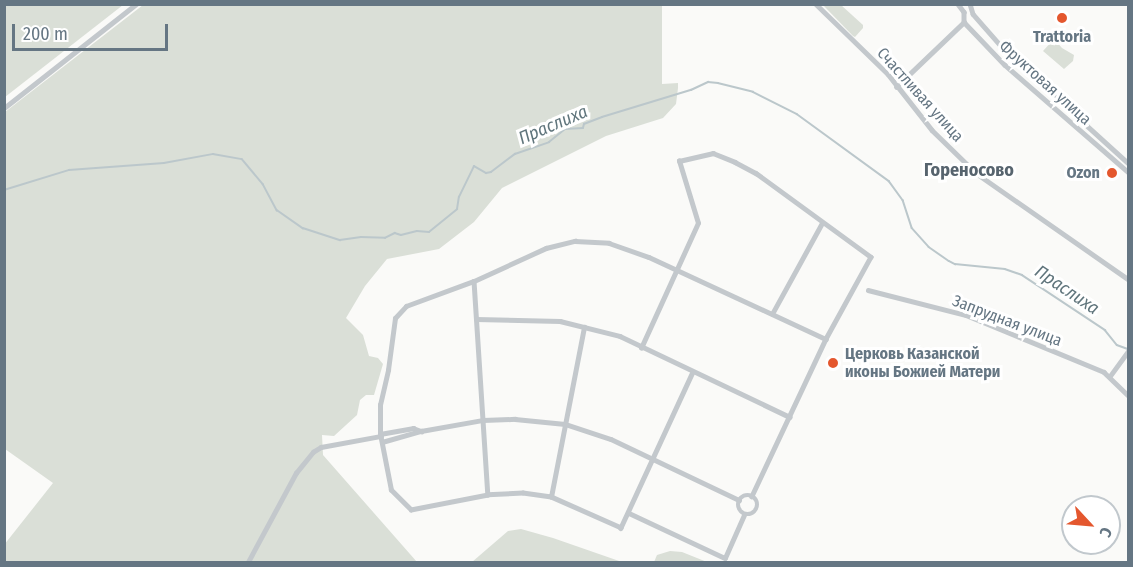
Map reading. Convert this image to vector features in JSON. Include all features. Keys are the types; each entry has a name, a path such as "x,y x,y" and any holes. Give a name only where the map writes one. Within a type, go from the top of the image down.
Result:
{"street":[{"path":"4,108 136,4"},
{"name":"Счастливая улица","path":"816,4 888,74 932,130 976,173 1128,279"},
{"name":"Фруктовая улица","path":"958,4 964,12 964,22 1005,65 1128,172"},
{"path":"970,4 974,14 1009,55 1128,163"},
{"path":"896,87 964,22"},
{"path":"641,348 698,223 679,162 698,155 713,153 756,173 871,257 826,339 752,496"},
{"path":"772,314 822,223"},
{"path":"693,372 621,528 551,497 523,493 488,495 411,510 391,490 381,437 380,405 388,370 395,318 406,306 474,281 546,249 575,241 609,243 649,257 826,339"},
{"path":"474,281 488,495"},
{"name":"Запрудная улица","path":"868,290 966,315 1110,376 1128,395"},
{"path":"476,319 534,318 620,336 641,348 790,417"},
{"path":"551,497 585,327"},
{"path":"1110,376 1128,351"},
{"path":"248,562 296,473 313,452 321,447 381,437 412,428 421,430 483,420 515,419 566,424 611,439 739,500"},
{"path":"743,496 752,496 757,501 755,512 744,515 737,506 739,500 743,496"},
{"path":"629,513 725,558 744,515"}],"shaded area":[{"path":"5,4 123,4 123,5 5,97"},
{"path":"143,5 662,5 662,84 678,83 676,104 663,118 606,136 502,188 474,222 439,249 387,259 365,286 346,318 363,335 369,356 378,358 383,364 374,395 366,395 360,400 357,415 334,436 322,435 323,455 417,562 5,562 4,545 53,483 5,449 5,112"},
{"path":"823,5 841,5 863,25 863,28 855,37 853,36"},
{"path":"1054,39 1062,48 1074,55 1073,61 1064,69 1043,51"},
{"path":"521,529 622,562 472,562 508,531"},
{"path":"670,551 682,552 707,562 654,562 657,555"}],"waterway":[{"name":"Праслиха","path":"4,190 69,170 164,163 213,154 242,159 263,184 277,210 303,228 340,240 361,237 385,238 395,233 401,235 417,231 429,232 457,209 459,197 474,166 486,173 491,172 515,154 549,142 565,129 583,128 584,124 602,117 691,90 708,82 718,83 753,92 797,114 889,181 903,200 912,228 929,247 949,261 955,264 1005,269 1022,275 1105,330 1117,345 1128,349"}],"place":[{"name":"Trattoria","path":"1062,18"},
{"name":"Ozon","path":"1112,173"},
{"name":"Церковь Казанской иконы Божией Матери","path":"833,363"}],"district":[{"name":"Гореносово","path":"969,170"}]}
